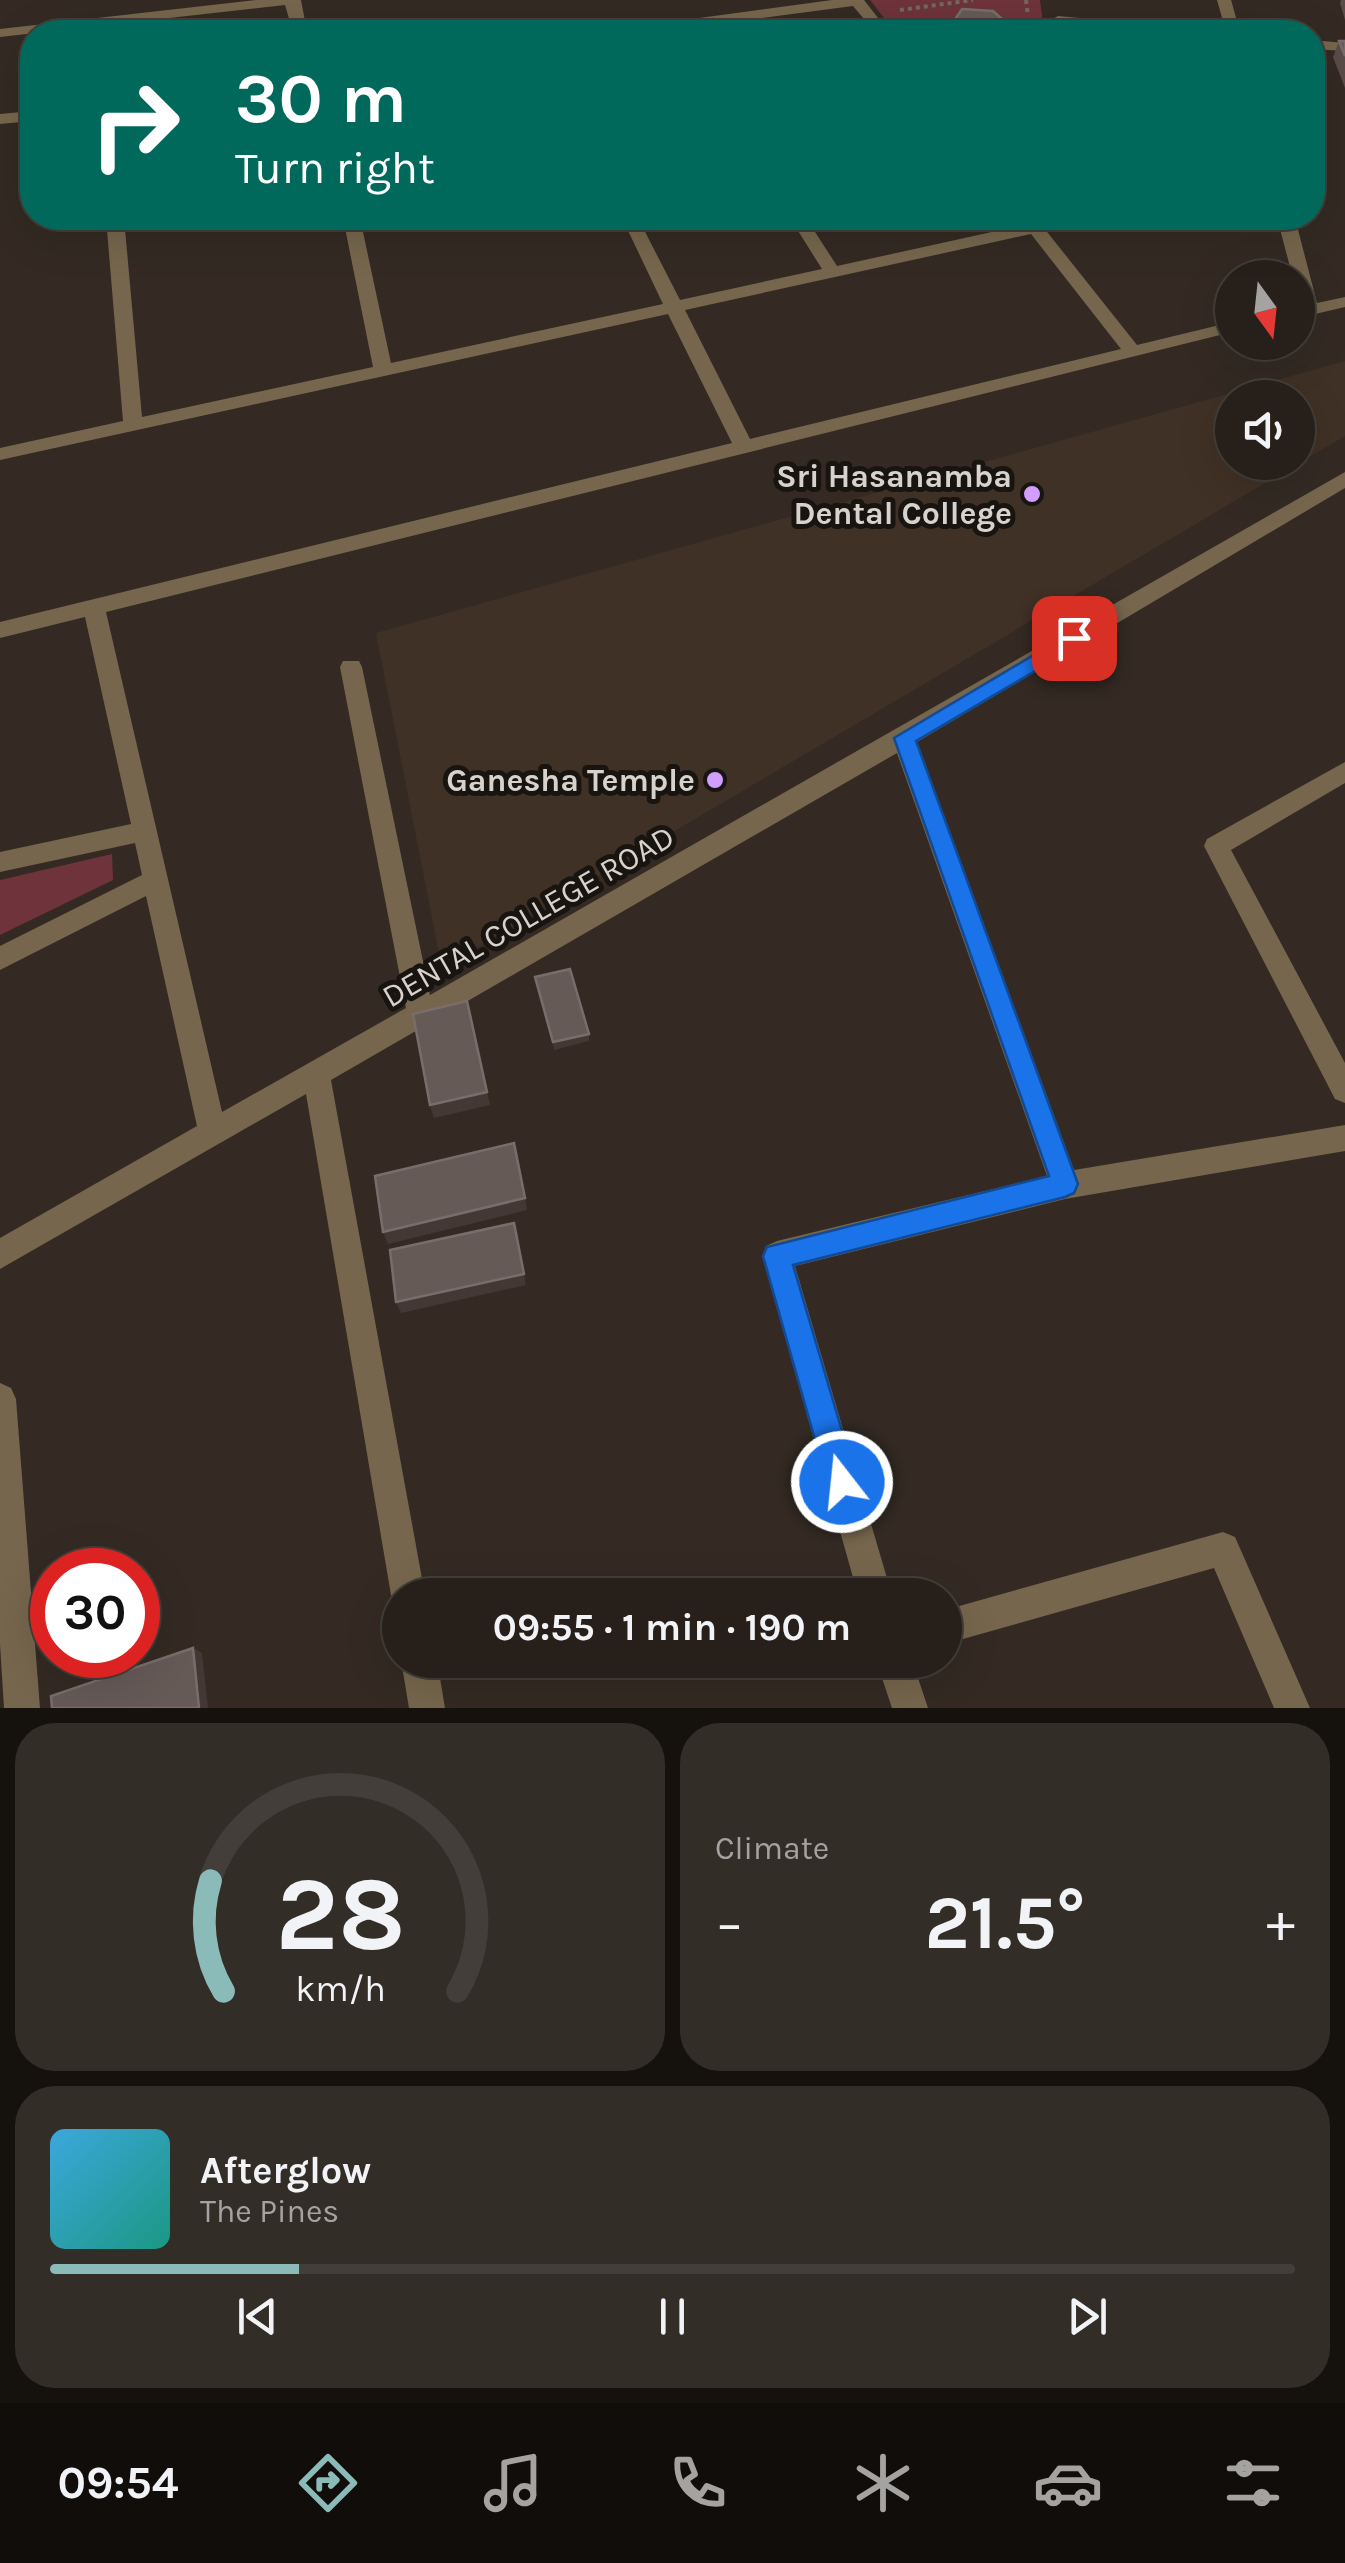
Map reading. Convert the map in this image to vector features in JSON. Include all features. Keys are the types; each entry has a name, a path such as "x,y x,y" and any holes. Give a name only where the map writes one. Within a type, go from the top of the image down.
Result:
{"street":[{"path":"115,20 292,0"},
{"path":"735,20 856,0 872,20"},
{"path":"116,230 132,425"},
{"path":"353,230 382,371"},
{"path":"636,230 743,446"},
{"path":"806,230 833,272"},
{"path":"0,454 673,308 1002,230"},
{"path":"1040,230 1130,349"},
{"path":"1288,230 1294,260"},
{"path":"1315,309 1345,302"},
{"path":"0,630 1215,331"},
{"name":"DENTAL COLLEGE ROAD","path":"0,1254 904,738 1345,479"},
{"path":"94,609 214,1132"},
{"path":"352,667 421,1014"},
{"path":"904,738 1065,1184"},
{"path":"1345,771 1216,846 1345,1090"},
{"path":"0,862 145,831"},
{"path":"0,959 155,880"},
{"path":"316,1074 405,1578"},
{"path":"869,1578 777,1256 1065,1184 1345,1138"},
{"path":"0,1400 22,1708"},
{"path":"962,1621 1223,1549 1292,1708"},
{"path":"422,1678 428,1708"},
{"path":"900,1678 910,1708"}],"path":[{"path":"867,14 973,0"}],"shaded area":[{"path":"870,0 1040,0 1042,20 886,20"},
{"path":"1345,361 1345,436 1315,454 1315,380 1277,380"},
{"path":"1215,397 1215,480 1270,480 442,968 376,633"},
{"path":"112,854 113,880 0,935 0,880"}],"building":[{"path":"962,9 993,11 1003,20 955,20"},
{"path":"570,969 589,1034 553,1042 535,977"},
{"path":"467,1001 487,1092 430,1105 413,1014"},
{"path":"514,1143 525,1198 383,1232 375,1176"},
{"path":"514,1223 524,1274 396,1302 390,1250"},
{"path":"193,1648 199,1708 52,1708 51,1696 104,1678 160,1678 160,1659"}],"place":[{"name":"Sri Hasanamba Dental College","path":"1032,494"},
{"name":"Ganesha Temple","path":"715,780"}],"route":[{"path":"842,1482 777,1256 1065,1184 904,738 1074,638"}]}
